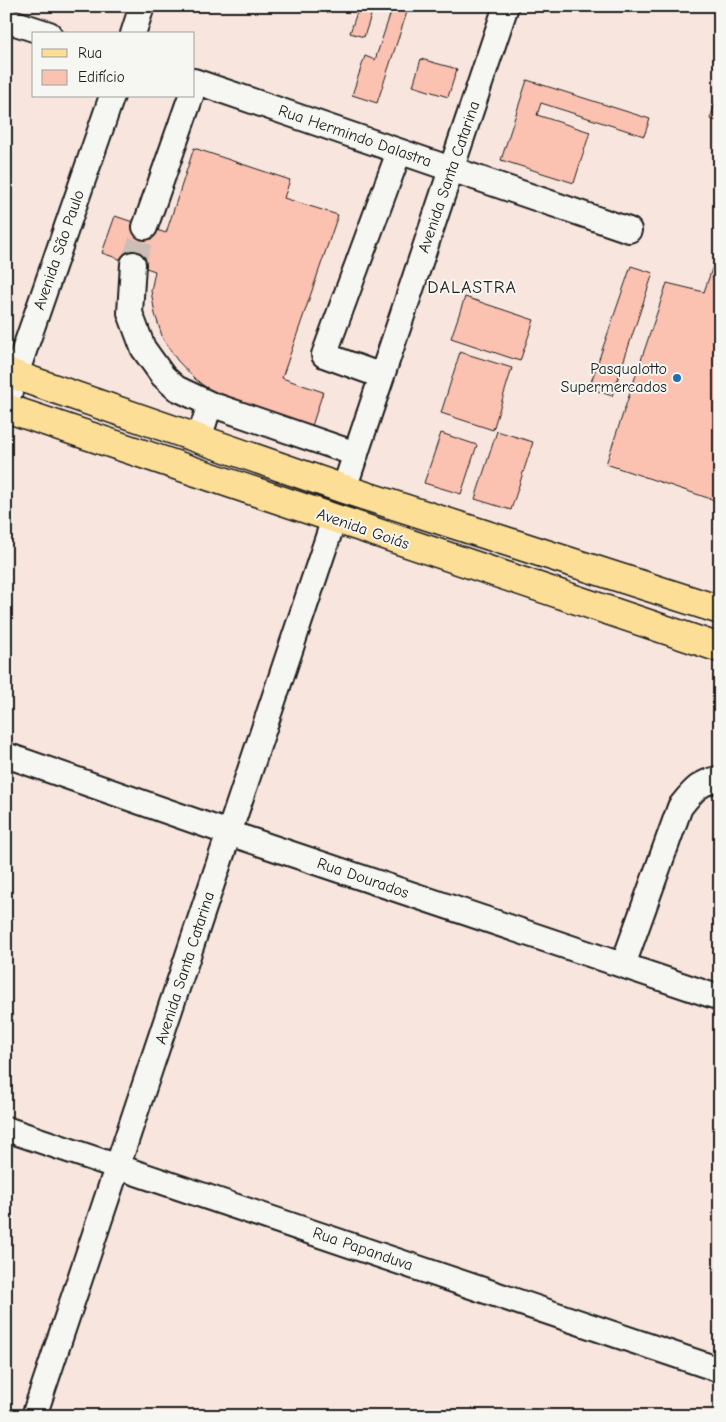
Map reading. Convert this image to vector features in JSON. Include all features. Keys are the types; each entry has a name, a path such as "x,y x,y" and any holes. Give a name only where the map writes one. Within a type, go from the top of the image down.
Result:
{"main road":[{"name":"Avenida Goiás","path":"11,373 344,489 720,610"},
{"name":"Avenida Goiás","path":"6,408 720,648"}],"street":[{"path":"134,32 142,6"},
{"name":"Avenida Santa Catarina","path":"344,489 506,6"},
{"path":"6,20 43,32"},
{"name":"Rua Hermindo Dalastra","path":"195,87 452,169 630,230"},
{"name":"Avenida São Paulo","path":"6,403 11,373 111,98"},
{"path":"145,227 190,98"},
{"path":"382,376 324,355 399,152"},
{"path":"132,264 130,313 143,348 163,376 176,388 210,404 356,454"},
{"path":"199,439 210,404"},
{"name":"Avenida Santa Catarina","path":"34,1416 334,519"},
{"name":"Rua Dourados","path":"6,755 229,833 720,998"},
{"path":"623,965 680,807 691,792 708,780 720,778"},
{"name":"Rua Papanduva","path":"6,1129 720,1370"}],"building":[{"path":"359,6 374,6 364,37 350,33"},
{"path":"393,6 409,6 377,103 352,95 365,56 375,60"},
{"path":"421,59 457,69 448,97 413,86"},
{"path":"527,80 650,119 644,136 541,103 537,115 590,132 574,183 501,160"},
{"path":"720,89 720,122 710,119"},
{"path":"194,148 290,180 284,198 338,215 282,378 323,392 311,429 217,396 195,379 177,360 163,339 155,314 151,291 155,271 102,253 115,216 166,233"},
{"name":"Pasqualotto Supermercados","path":"720,245 720,502 606,464 667,283 704,292"},
{"path":"631,266 653,273 612,396 589,388"},
{"path":"465,297 534,320 520,361 451,338"},
{"path":"460,352 512,368 493,430 441,413"},
{"path":"497,431 533,442 511,510 475,499"},
{"path":"441,433 477,445 461,494 424,483"}],"tunnel":[{"path":"133,264 145,227"}],"place":[{"name":"Pasqualotto Supermercados","path":"677,378"}],"district":[{"name":"DALASTRA","path":"472,287"}]}
